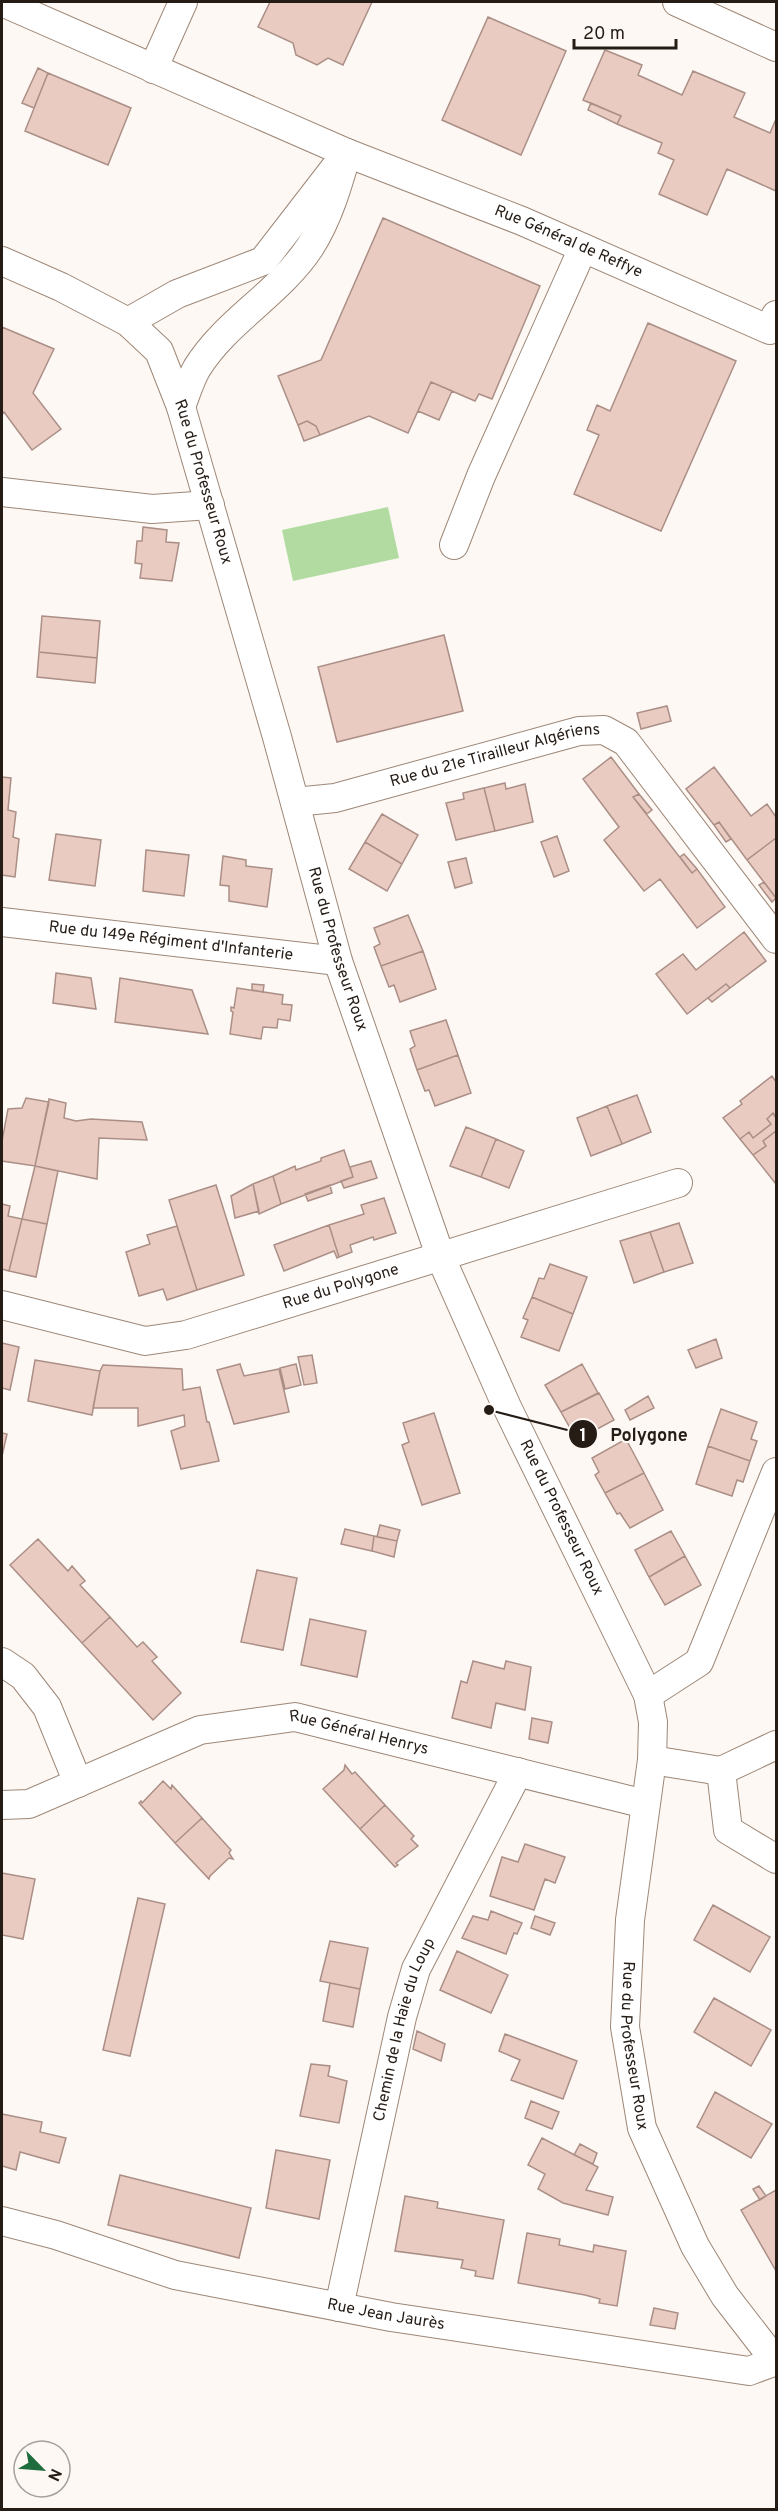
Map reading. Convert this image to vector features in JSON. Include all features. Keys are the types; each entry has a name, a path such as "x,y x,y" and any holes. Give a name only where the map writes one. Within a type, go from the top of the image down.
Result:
{"street":[{"name":"Rue Général de Reffye","path":"2,2 347,153 522,221 770,330 777,315"},
{"path":"153,69 183,2"},
{"path":"677,2 777,46"},
{"path":"128,322 177,294 263,261 347,153"},
{"path":"182,406 196,369 215,344 278,286 310,247 337,189 347,153"},
{"path":"454,545 482,476 583,248"},
{"name":"Rue du Professeur Roux","path":"2,261 61,287 128,322 159,351 182,406 338,961 441,1258 507,1407 648,1695 653,1722 652,1760 630,1920 625,2027 642,2128 695,2246 725,2296 776,2362"},
{"path":"2,492 152,509 210,505"},
{"name":"Rue du 21e Tirailleur Algériens","path":"295,802 335,798 579,730 604,730 626,742 777,939"},
{"name":"Rue du 149e Régiment d'Infanterie","path":"2,922 338,961"},
{"name":"Rue du Polygone","path":"2,1305 145,1341 186,1335 678,1183"},
{"path":"648,1695 699,1662 777,1472"},
{"path":"2,1662 23,1676 47,1707 78,1783"},
{"name":"Rue Général Henrys","path":"2,1805 29,1804 200,1730 295,1717 645,1804"},
{"path":"652,1760 721,1771 777,1744"},
{"path":"721,1771 728,1830 777,1859"},
{"name":"Chemin de la Haie du Loup","path":"339,2307 402,2018 416,1969 518,1772"},
{"name":"Rue Jean Jaurès","path":"2,2221 56,2235 176,2275 339,2307 749,2371 776,2362"}],"green space":[{"path":"388,507 399,558 293,581 282,530"}],"building":[{"path":"270,2 372,2 343,65 328,58 317,65 296,55 293,43 258,27"},
{"path":"488,17 566,51 521,155 442,120"},
{"path":"605,50 642,65 638,75 682,95 693,71 745,93 734,117 770,133 776,119 776,191 727,169 707,215 659,194 674,160 658,153 662,143 617,124 621,116 583,100"},
{"path":"38,68 48,73 34,108 22,103"},
{"path":"48,73 131,108 108,165 25,131"},
{"path":"591,103 621,116 617,124 588,110"},
{"path":"383,218 540,286 492,399 479,394 475,401 431,382 408,433 369,416 320,435 316,426 307,421 298,425 278,376 321,360"},
{"path":"648,323 736,361 661,531 574,494 599,435 587,430 597,405 610,411"},
{"path":"2,327 54,349 33,393 61,429 32,450 4,412 2,413"},
{"path":"431,382 452,391 439,420 418,411"},
{"path":"307,421 316,426 320,435 304,441 298,425"},
{"path":"143,527 167,530 166,542 179,543 172,581 140,578 142,564 135,563 137,541 142,541"},
{"path":"42,616 100,621 97,658 39,652"},
{"path":"444,635 463,711 337,742 318,667"},
{"path":"39,652 97,658 95,683 37,677"},
{"path":"667,706 671,721 641,729 637,713"},
{"path":"611,757 639,794 633,797 692,873 697,869 725,907 697,928 660,879 644,891 604,840 619,827 583,779"},
{"path":"714,767 751,816 767,804 776,817 776,838 747,860 719,822 714,825 686,789"},
{"path":"2,777 11,778 8,810 16,812 13,837 19,839 15,877 2,875"},
{"path":"505,783 506,789 525,784 533,822 495,831 484,788"},
{"path":"484,788 495,831 456,840 446,803 464,799 463,793"},
{"path":"639,794 652,810 647,814 633,797"},
{"path":"382,814 418,835 402,864 365,842"},
{"path":"719,822 731,839 726,842 714,825"},
{"path":"56,834 101,840 95,886 49,880"},
{"path":"557,836 569,871 554,877 541,842"},
{"path":"776,838 776,898 747,860"},
{"path":"365,842 402,864 387,891 349,869"},
{"path":"146,850 189,855 184,896 143,891"},
{"path":"684,854 697,869 692,873 680,857"},
{"path":"223,856 246,860 246,866 272,869 267,907 229,901 229,886 220,885"},
{"path":"466,858 472,883 455,888 448,862"},
{"path":"764,882 776,898 772,902 759,885"},
{"path":"408,915 423,951 381,966 374,947 380,944 374,928"},
{"path":"744,932 766,961 730,988 726,984 687,1014 656,974 683,954 696,970"},
{"path":"423,951 436,989 400,1002 394,985 389,987 381,966"},
{"path":"56,973 91,978 96,1009 53,1003"},
{"path":"120,978 192,990 208,1034 115,1022"},
{"path":"252,984 264,985 263,992 252,990"},
{"path":"726,984 730,988 712,1002 708,998"},
{"path":"237,988 283,995 282,1004 292,1005 290,1021 278,1019 277,1028 263,1027 261,1039 230,1034 233,1012 231,1007 234,1008"},
{"path":"446,1020 458,1055 417,1070 410,1049 415,1046 410,1031"},
{"path":"458,1055 471,1093 435,1106 429,1090 425,1091 417,1070"},
{"path":"772,1076 776,1082 776,1118 773,1113 767,1119 771,1124 753,1138 749,1132 740,1139 723,1118 742,1104 740,1101"},
{"path":"637,1095 651,1132 622,1144 607,1106"},
{"path":"26,1098 49,1102 35,1166 2,1161 2,1141 8,1109 22,1108"},
{"path":"49,1099 66,1103 64,1118 76,1121 91,1119 142,1122 147,1140 99,1138 97,1179 35,1166"},
{"path":"607,1106 622,1144 591,1156 577,1118"},
{"path":"773,1113 776,1118 776,1131 763,1141 766,1146 753,1155 740,1139 749,1132 753,1138 771,1124 767,1119"},
{"path":"466,1127 496,1139 481,1177 450,1166"},
{"path":"776,1131 776,1184 753,1155 766,1146 763,1141"},
{"path":"496,1139 524,1151 509,1188 481,1177"},
{"path":"344,1150 353,1177 281,1204 273,1176 295,1166 296,1170 321,1161 321,1158"},
{"path":"371,1161 377,1178 344,1188 341,1181 353,1177 350,1167"},
{"path":"35,1166 58,1171 47,1224 22,1219"},
{"path":"273,1176 281,1204 259,1214 253,1184"},
{"path":"253,1184 259,1211 235,1218 231,1196"},
{"path":"216,1185 244,1275 197,1290 169,1200"},
{"path":"330,1185 332,1193 308,1201 305,1194"},
{"path":"384,1198 396,1233 374,1240 373,1237 350,1245 352,1252 339,1257 329,1225 364,1214 361,1205"},
{"path":"2,1204 10,1206 8,1216 22,1219 9,1271 2,1269"},
{"path":"22,1219 47,1224 36,1277 9,1271"},
{"path":"679,1223 693,1263 664,1272 650,1232"},
{"path":"329,1225 339,1257 337,1258 334,1251 284,1271 274,1245"},
{"path":"177,1226 197,1290 167,1300 163,1289 139,1296 126,1252 150,1244 147,1235"},
{"path":"650,1232 664,1272 634,1283 620,1241"},
{"path":"550,1264 587,1277 573,1314 532,1297 539,1278 544,1279"},
{"path":"532,1297 573,1314 559,1351 521,1337 528,1320 523,1318"},
{"path":"716,1339 722,1358 696,1368 688,1350"},
{"path":"2,1343 19,1347 10,1390 2,1388"},
{"path":"312,1355 317,1383 304,1385 298,1357"},
{"path":"35,1360 100,1371 92,1415 28,1401"},
{"path":"240,1364 244,1376 279,1369 289,1412 234,1424 217,1370"},
{"path":"296,1364 301,1385 285,1389 280,1368"},
{"path":"582,1364 598,1393 561,1412 545,1385"},
{"path":"103,1365 182,1369 183,1390 200,1387 207,1422 209,1422 219,1461 181,1469 171,1431 185,1426 184,1415 138,1426 138,1408 93,1408"},
{"path":"599,1393 614,1420 577,1440 561,1412"},
{"path":"648,1396 654,1408 630,1420 625,1410"},
{"path":"721,1409 757,1422 751,1439 757,1441 750,1461 708,1446"},
{"path":"434,1413 460,1493 422,1505 402,1445 409,1442 403,1423"},
{"path":"2,1433 7,1434 2,1456"},
{"path":"626,1439 644,1473 605,1493 595,1475 599,1472 592,1458"},
{"path":"708,1446 750,1461 743,1482 737,1480 732,1496 696,1484"},
{"path":"644,1473 663,1510 630,1528 620,1513 617,1514 605,1493"},
{"path":"380,1525 400,1530 397,1541 377,1537"},
{"path":"345,1529 374,1536 372,1551 341,1544"},
{"path":"671,1531 685,1556 649,1577 635,1550"},
{"path":"374,1536 397,1541 394,1557 372,1551"},
{"path":"38,1539 68,1571 72,1566 85,1581 80,1585 110,1617 82,1643 10,1565"},
{"path":"685,1556 701,1585 665,1605 649,1577"},
{"path":"257,1570 297,1578 283,1650 241,1642"},
{"path":"110,1617 137,1647 143,1642 157,1657 152,1661 181,1693 153,1720 82,1643"},
{"path":"310,1619 366,1631 357,1677 301,1665"},
{"path":"473,1661 504,1669 506,1661 531,1667 525,1710 496,1703 491,1728 452,1718 461,1681 467,1683"},
{"path":"532,1718 552,1722 548,1743 529,1739"},
{"path":"345,1765 352,1774 355,1772 385,1805 360,1829 323,1789 344,1770"},
{"path":"163,1781 171,1789 172,1785 202,1818 175,1843 139,1803 141,1801 142,1803"},
{"path":"385,1805 414,1836 411,1839 418,1846 396,1863 398,1865 395,1867 360,1829"},
{"path":"202,1818 231,1850 229,1853 233,1859 229,1858 209,1879 175,1843"},
{"path":"525,1844 565,1857 555,1883 545,1879 534,1910 490,1896 502,1857 518,1862"},
{"path":"2,1873 35,1879 23,1939 2,1935"},
{"path":"138,1898 165,1904 130,2056 103,2050"},
{"path":"713,1905 770,1937 750,1972 694,1940"},
{"path":"491,1911 522,1923 517,1934 514,1933 506,1954 462,1938 473,1916 488,1920"},
{"path":"535,1916 555,1923 550,1935 531,1928"},
{"path":"330,1941 368,1948 360,1989 320,1981"},
{"path":"457,1951 508,1975 491,2013 440,1990"},
{"path":"330,1983 360,1989 353,2027 323,2021"},
{"path":"714,1998 771,2030 751,2066 694,2032"},
{"path":"417,2031 445,2044 441,2061 413,2049"},
{"path":"505,2034 577,2061 563,2099 511,2080 520,2060 499,2051"},
{"path":"311,2064 330,2066 328,2076 347,2081 339,2123 300,2116"},
{"path":"715,2092 772,2124 751,2158 697,2127"},
{"path":"531,2101 559,2112 552,2129 525,2118"},
{"path":"2,2114 42,2122 40,2132 66,2138 59,2163 20,2152 16,2170 2,2166"},
{"path":"542,2138 598,2167 586,2190 613,2197 608,2215 563,2203 538,2189 545,2174 528,2165"},
{"path":"580,2144 597,2153 593,2164 574,2155"},
{"path":"276,2150 330,2160 319,2219 266,2208"},
{"path":"120,2175 251,2208 239,2258 108,2225"},
{"path":"759,2186 766,2196 760,2200 753,2189"},
{"path":"776,2190 776,2271 741,2210"},
{"path":"405,2196 438,2202 437,2208 504,2220 493,2279 475,2276 476,2271 461,2268 463,2260 395,2251"},
{"path":"527,2233 560,2239 559,2245 593,2252 594,2245 626,2251 617,2306 599,2303 600,2299 585,2295 518,2283"},
{"path":"654,2308 678,2313 675,2329 650,2325"}],"place":[{"name":"Polygone","path":"489,1410"}]}
